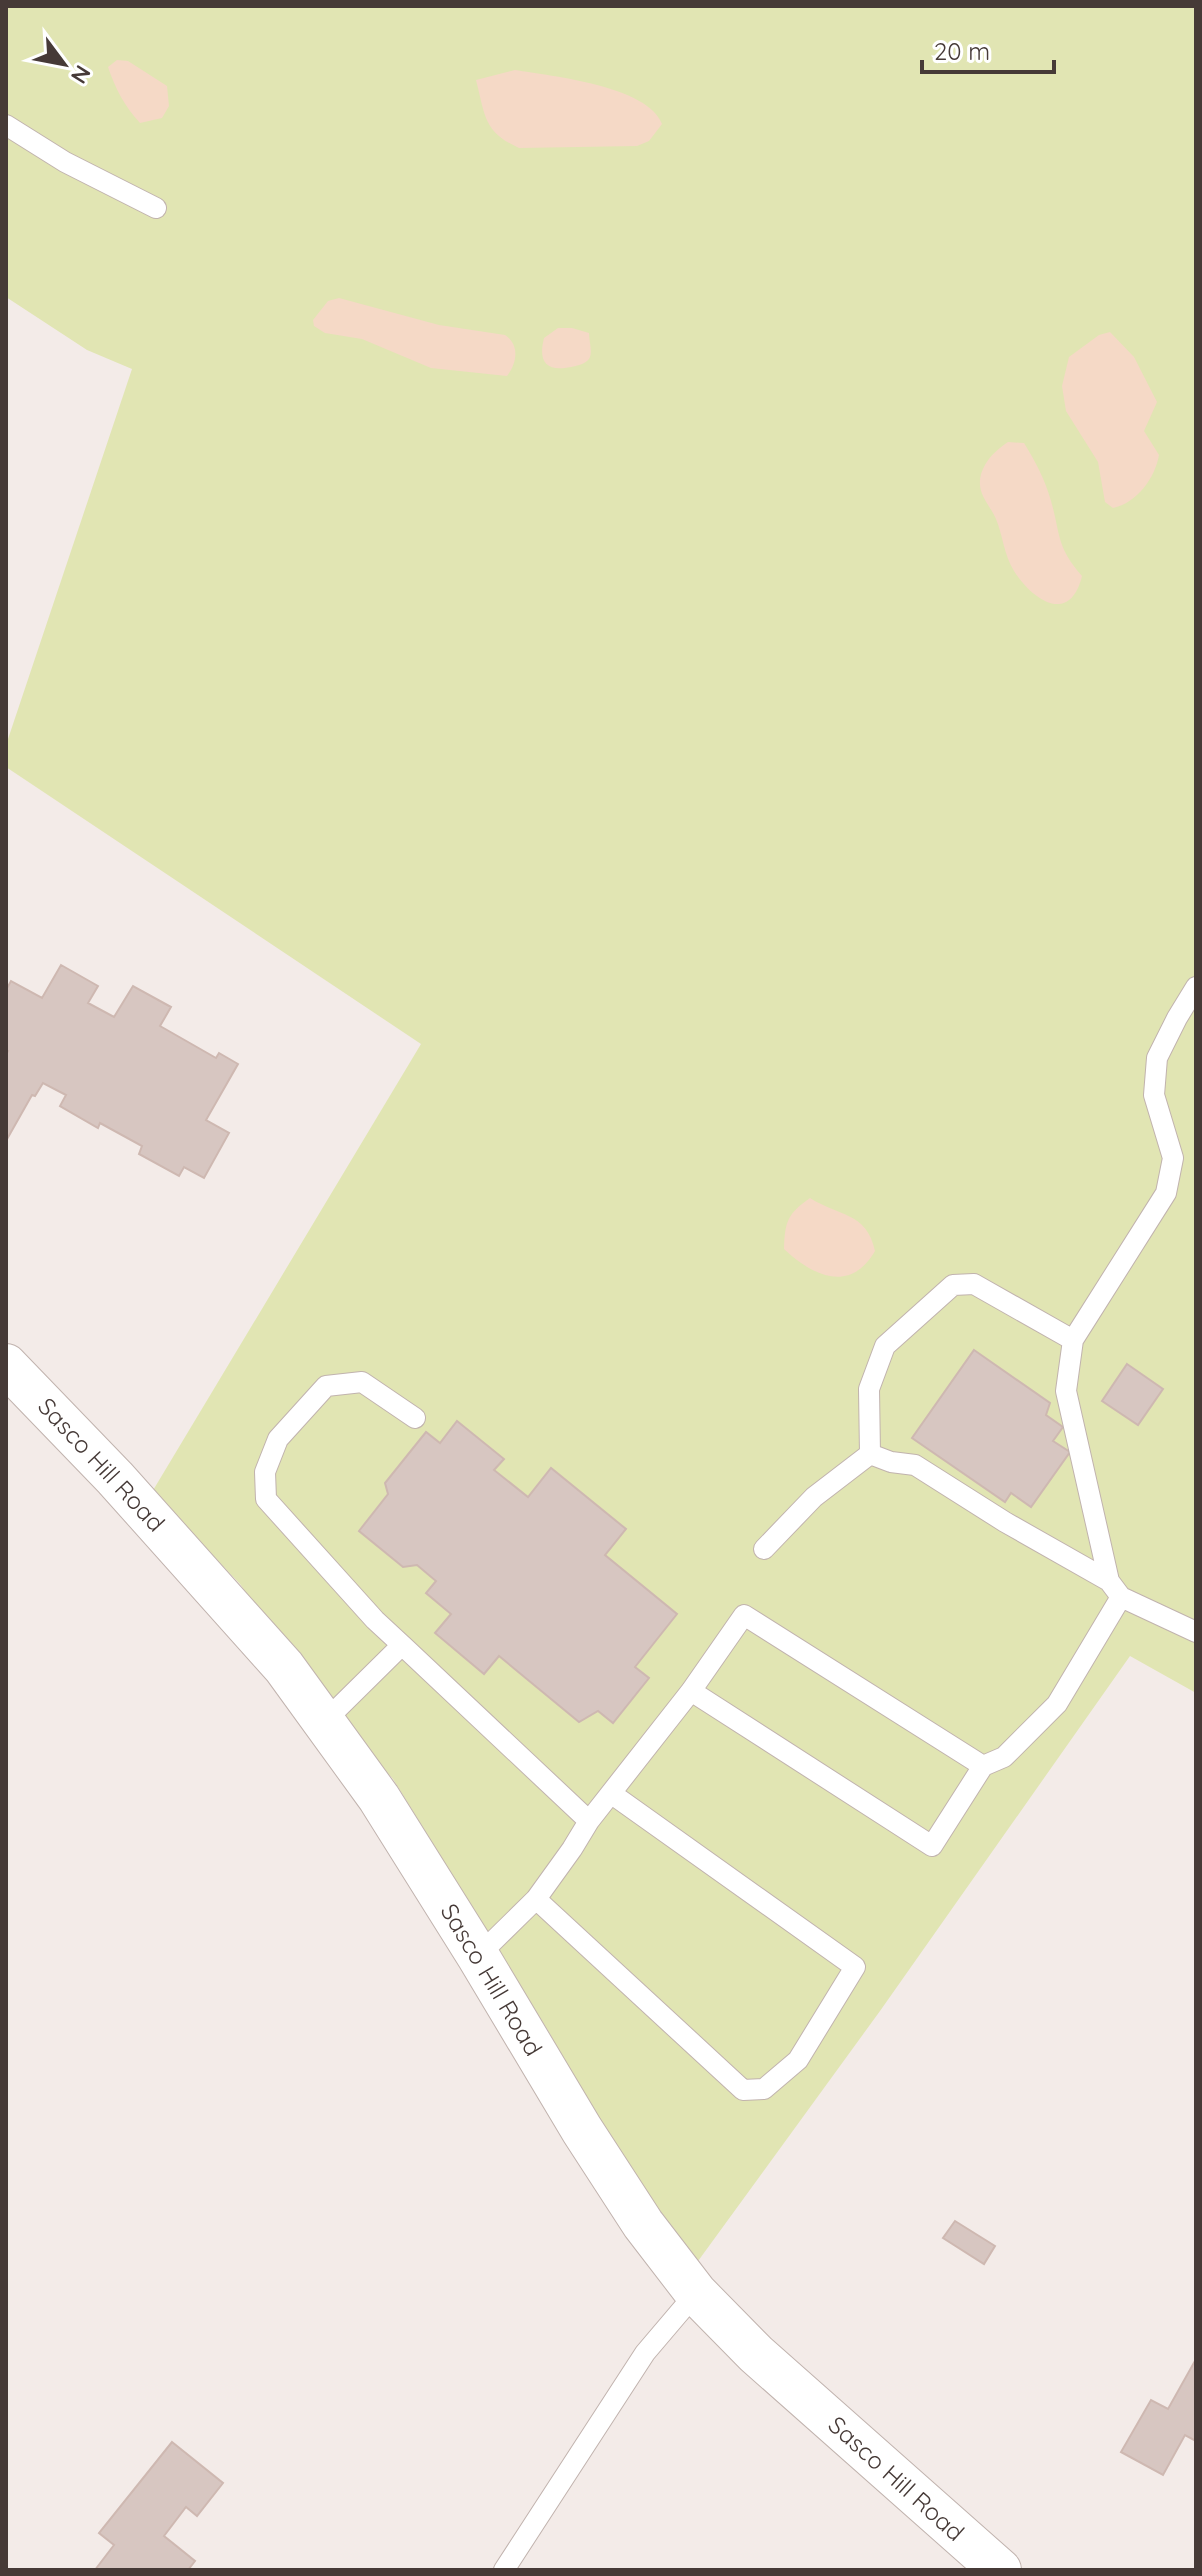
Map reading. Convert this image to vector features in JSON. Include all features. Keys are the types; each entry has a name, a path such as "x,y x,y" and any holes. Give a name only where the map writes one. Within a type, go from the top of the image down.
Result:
{"street":[{"name":"Sasco Hill Road","path":"6,1365 76,1435 284,1667 379,1798 582,2130 643,2224 696,2293 756,2354 1000,2570"}],"lane":[{"path":"6,125 65,162 156,208"},
{"path":"691,1691 932,1846 983,1766 1004,1757 1057,1704 1115,1589 1066,1391 1073,1340 1166,1193 1173,1158 1154,1095 1157,1058 1196,987"},
{"path":"870,1454 869,1389 885,1346 953,1285 974,1284 1073,1340"},
{"path":"415,1418 362,1382 326,1386 278,1439 265,1472 266,1499 375,1620 589,1821"},
{"path":"764,1549 814,1497 870,1454"},
{"path":"870,1454 891,1462 915,1465 1115,1589 1196,1632"},
{"path":"478,1956 536,1899 589,1821 691,1691 744,1615 983,1766"},
{"path":"324,1722 402,1645"},
{"path":"536,1899 743,2090 764,2089 798,2060 855,1967 612,1794"},
{"path":"504,2570 645,2353 696,2293"}],"green space":[{"path":"6,6 1196,6 1196,1693 1130,1656 880,2011 693,2268 626,2180 550,2034 393,1779 327,1710 240,1584 152,1492 421,1044 6,767 6,745 132,369 87,350 6,297"}],"sand":[{"path":"117,60 128,61 167,86 169,106 162,118 140,123 135,117 121,97 108,67"},
{"path":"515,70 574,80 619,92 653,111 662,124 649,141 637,146 519,148 498,135 487,121 476,80"},
{"path":"339,298 439,325 505,335 515,349 513,366 507,376 431,368 362,339 325,333 314,326 313,320 328,301"},
{"path":"558,328 589,333 591,354 587,361 562,368 546,363 542,353 544,338"},
{"path":"1110,332 1134,357 1157,402 1144,431 1159,455 1154,472 1144,488 1130,501 1113,508 1105,502 1098,462 1066,411 1062,386 1069,357 1099,335"},
{"path":"1008,442 1024,443 1032,457 1049,493 1063,548 1082,576 1069,600 1060,604 1041,599 1014,571 996,519 980,487 986,464"},
{"path":"810,1198 858,1222 871,1238 875,1251 854,1273 831,1276 819,1273 784,1249 789,1219"}],"building":[{"path":"61,965 98,986 88,1003 114,1017 133,986 171,1007 160,1026 216,1058 219,1053 238,1064 206,1120 229,1133 204,1178 184,1167 179,1176 139,1154 142,1146 100,1123 98,1128 60,1106 66,1095 43,1083 35,1096 32,1095 6,1141 6,990 11,981 42,998"},
{"path":"974,1350 1050,1403 1046,1415 1063,1427 1053,1441 1070,1452 1031,1507 1011,1493 1005,1502 912,1438"},
{"path":"1127,1364 1163,1389 1138,1425 1102,1401"},
{"path":"457,1421 504,1459 494,1470 528,1497 551,1468 626,1529 605,1555 677,1614 635,1667 649,1678 613,1723 598,1711 579,1722 499,1656 484,1674 435,1633 451,1614 426,1593 436,1581 417,1565 403,1567 359,1531 388,1494 385,1483 426,1432 440,1443"},
{"path":"955,2221 995,2246 984,2264 943,2238"},
{"path":"1196,2359 1196,2441 1185,2435 1163,2475 1121,2452 1151,2400 1168,2409"},
{"path":"172,2442 223,2483 197,2516 186,2507 164,2536 195,2561 188,2570 95,2570 114,2545 99,2533"}]}
